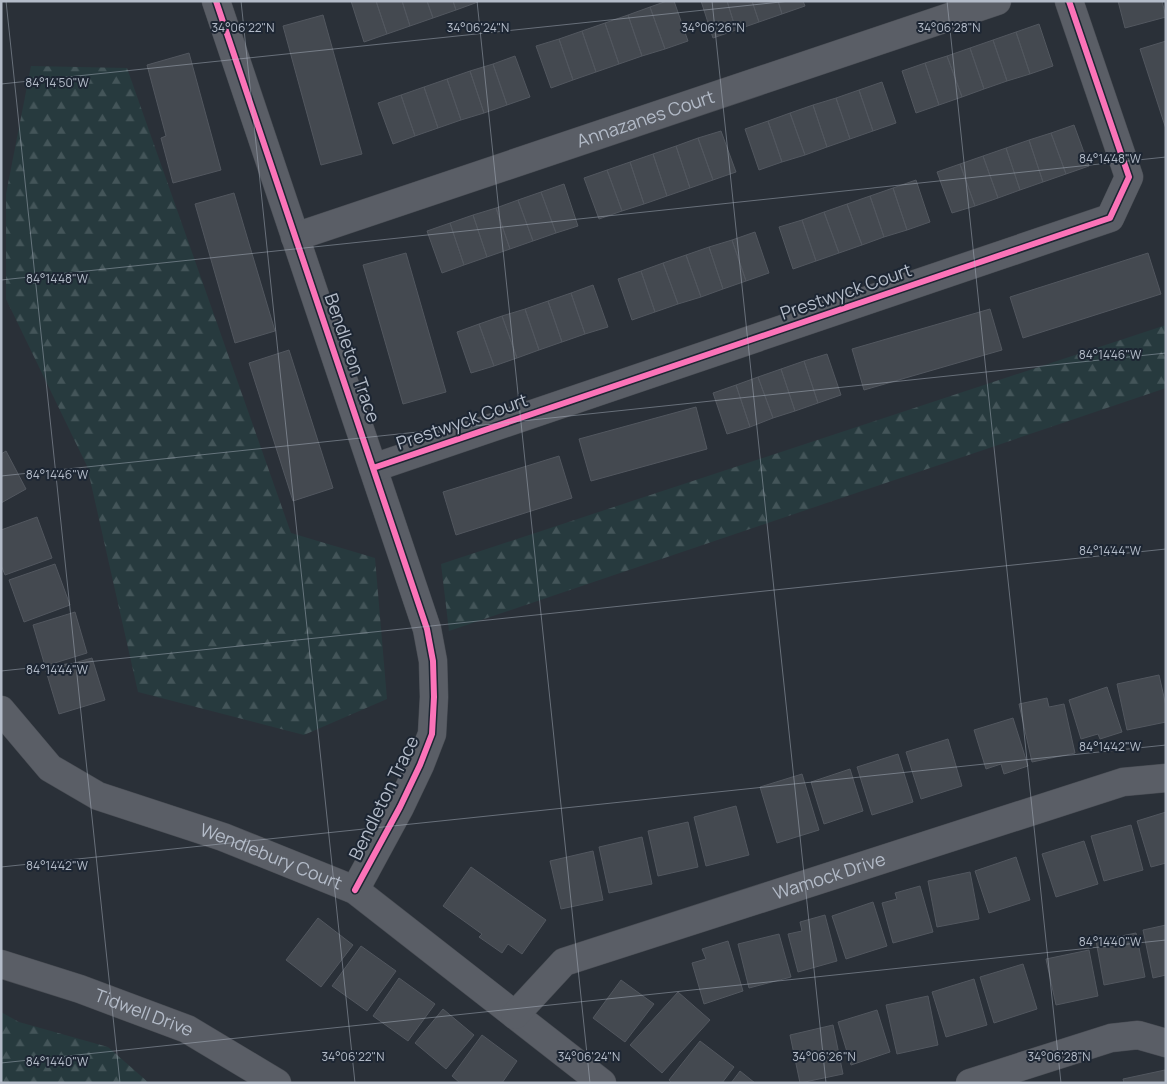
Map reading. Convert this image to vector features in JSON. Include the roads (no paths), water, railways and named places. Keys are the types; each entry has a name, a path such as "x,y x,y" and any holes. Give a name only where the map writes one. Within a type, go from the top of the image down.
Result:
{"street":[{"name":"Annazanes Court","path":"295,237 997,1"},
{"name":"Prestwyck Court","path":"373,468 1110,218 1129,177 1069,1"},
{"name":"Bendleton Trace","path":"218,2 426,629 433,661 432,734 400,807 355,890"},
{"name":"Wendlebury Court","path":"1,710 50,768 98,796 223,838 355,890 602,1083"},
{"name":"Wamock Drive","path":"516,1015 564,962 1123,782 1166,778"},
{"name":"Tidwell Drive","path":"1,964 80,989 187,1029 277,1083"},
{"path":"970,1083 1111,1038 1138,1035 1166,1043"}]}
